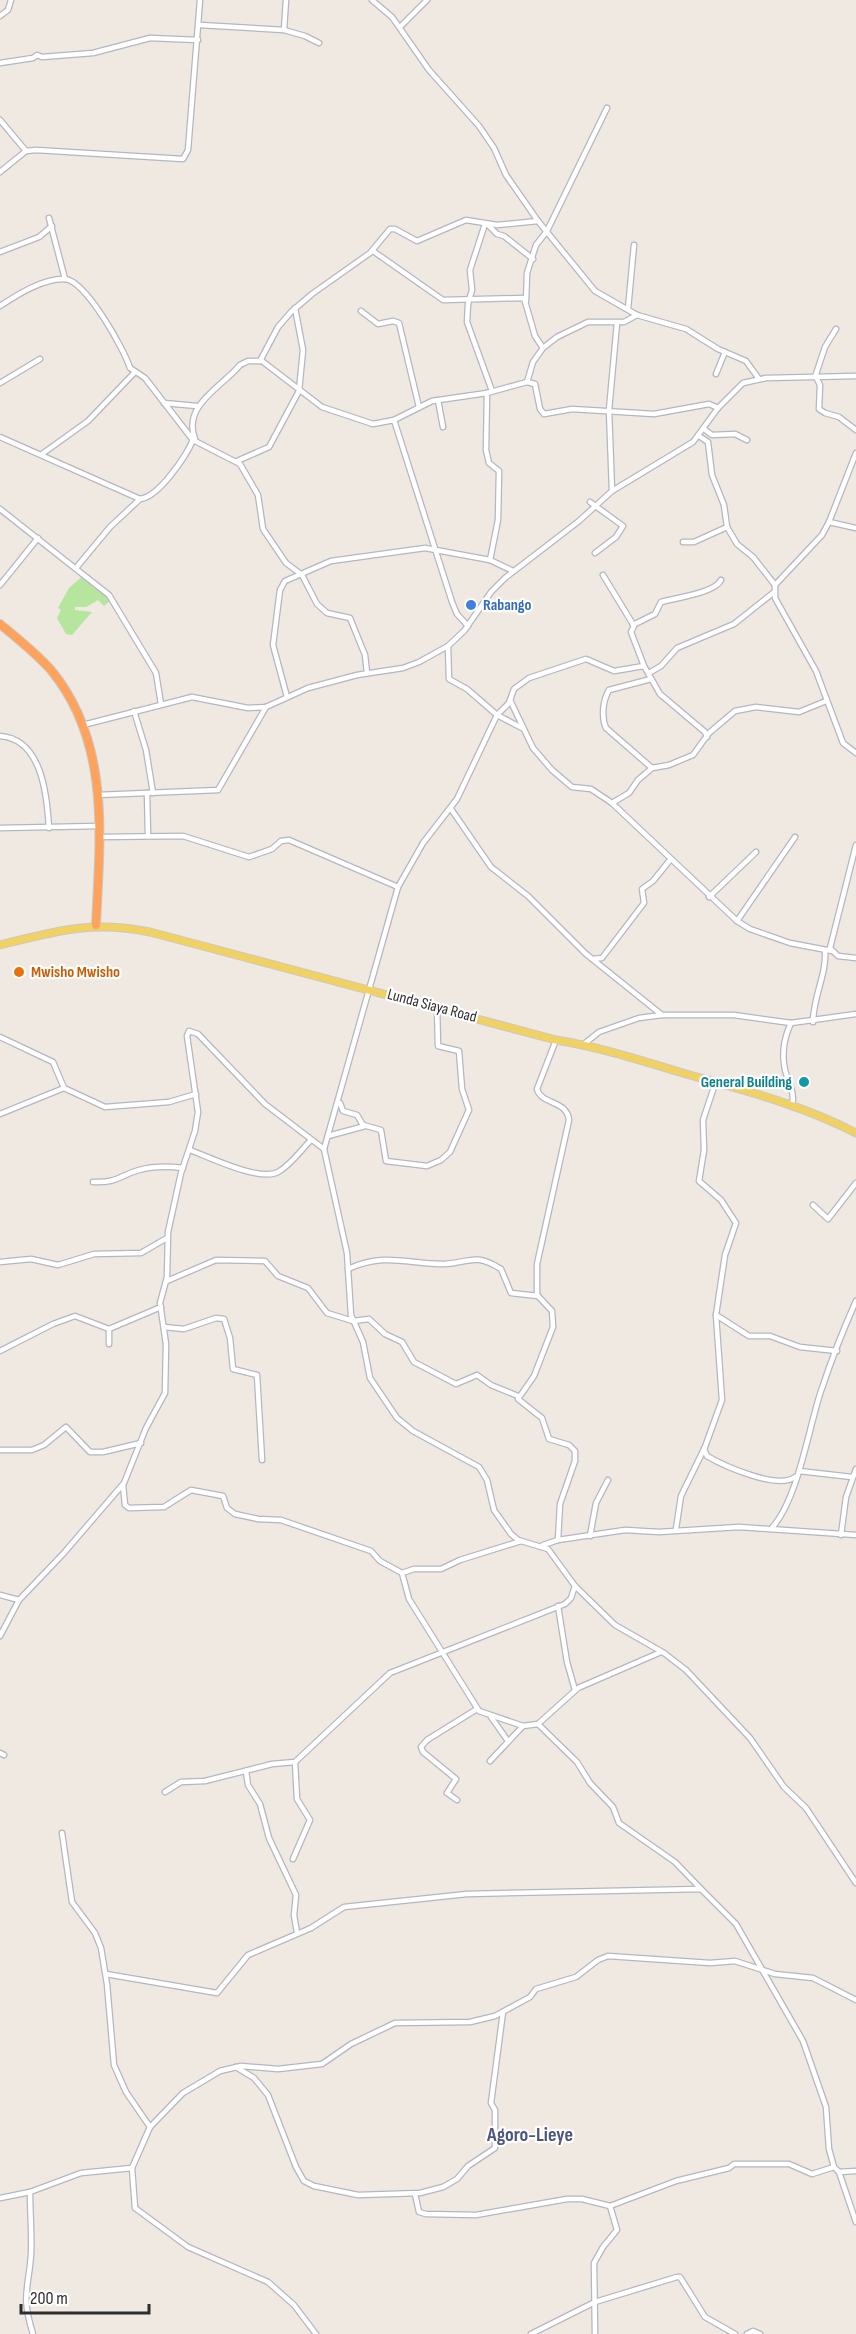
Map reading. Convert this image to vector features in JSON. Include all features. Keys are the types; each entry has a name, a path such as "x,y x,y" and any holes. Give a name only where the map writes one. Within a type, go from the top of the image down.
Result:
{"highway":[{"path":"0,624 50,669 70,698 94,756 99,826 96,925"}],"main road":[{"name":"Lunda Siaya Road","path":"0,945 63,930 96,925 150,932 556,1040 584,1044 792,1105 856,1133"}],"street":[{"path":"0,16 8,10 11,0"},
{"path":"0,171 26,151 183,159 188,150 200,25 200,0"},
{"path":"284,30 286,0"},
{"path":"372,0 400,27 429,70 479,126 494,148 506,175 538,221 595,291 637,315 686,329 725,352 748,362 759,379"},
{"path":"400,27 428,0"},
{"path":"200,25 284,30 319,43"},
{"path":"0,63 33,58 37,55 42,57 93,53 150,38 198,40"},
{"path":"543,348 529,320 526,301 527,273 536,245 547,231 607,108"},
{"path":"0,120 26,151"},
{"path":"49,218 65,279"},
{"path":"260,361 278,327 296,308 373,251 392,229 417,241 460,221 475,220 486,224 538,221"},
{"path":"486,224 496,234 504,236 533,259"},
{"path":"486,224 470,270 472,284 468,329 489,392 486,450 489,463 499,471 498,520 490,560"},
{"path":"0,252 39,237 52,225"},
{"path":"628,309 634,245"},
{"path":"373,251 442,300 520,297 526,301"},
{"path":"0,306 30,289 65,279 77,284 108,326 127,358 130,368 145,378 195,441 237,461 257,493 260,519 268,538 286,563 302,576 318,604 327,613 350,618 365,655 368,673"},
{"path":"237,461 269,447 299,391 303,350 296,308"},
{"path":"361,311 378,324 393,321 399,323 419,407"},
{"path":"527,382 533,362 543,348 557,337 581,324 628,321 637,315"},
{"path":"612,491 609,410 617,322"},
{"path":"836,329 825,347 816,377 820,385 820,410 839,417 856,430"},
{"path":"716,374 725,352"},
{"path":"0,383 40,359"},
{"path":"76,568 126,509 140,499 150,496 168,477 195,441 193,430 197,406 240,365 260,361 267,364 322,407 368,423 394,420 438,400 489,392 527,382 535,384 540,409 544,414 572,409 645,414 709,404 718,408"},
{"path":"42,454 88,421 135,372"},
{"path":"83,725 192,697 248,708 266,707 308,688 368,673 403,668 448,646 468,626 491,592 513,571 612,491 637,474 688,446 699,436 718,408 735,389 759,379 856,376"},
{"path":"462,397 462,405"},
{"path":"438,400 442,427"},
{"path":"164,403 197,406"},
{"path":"394,420 455,609 468,626"},
{"path":"704,429 712,435 735,434 747,440"},
{"path":"699,436 708,442 712,475 724,505 727,527 737,544 753,557 775,585"},
{"path":"0,438 42,454 140,499"},
{"path":"649,673 661,666 677,648 734,624 773,593 775,585 822,535 856,453"},
{"path":"590,502 623,526 616,537 595,553"},
{"path":"0,509 105,591 119,610 159,679 161,704"},
{"path":"829,522 856,528"},
{"path":"683,542 694,542 727,527"},
{"path":"0,585 38,538"},
{"path":"287,697 273,651 274,630 282,584 338,560 436,549 490,560 513,571"},
{"path":"603,575 633,625"},
{"path":"707,737 705,732 665,700 651,680 630,632 633,625 655,614 661,602 699,592 718,585 721,580"},
{"path":"773,593 816,671 826,701 837,720 843,743 856,753"},
{"path":"448,646 447,677 467,689 497,715 522,728"},
{"path":"550,1551 543,1545 521,1541 511,1534 496,1514 487,1480 479,1467 413,1431 392,1412 370,1378 363,1342 353,1321 343,1232 324,1149 340,1100 368,990 399,887 423,843 450,809 497,715 510,700 512,692 522,682 578,660 593,661 614,671 644,666"},
{"path":"651,680 609,690 605,697 603,722 606,728 652,768"},
{"path":"510,700 522,728 542,758 568,786 591,789 612,803 737,921 779,939 829,950 843,957 856,958"},
{"path":"612,803 629,793 638,780 652,768 669,765 693,755 721,721 741,709 763,707 799,712 826,701"},
{"path":"98,795 218,790 266,707"},
{"path":"134,711 146,750 153,793"},
{"path":"0,736 17,741 33,759 45,787 49,828"},
{"path":"147,793 148,835"},
{"path":"450,809 492,867 528,896 586,954 662,1015"},
{"path":"0,828 99,826"},
{"path":"99,837 148,835 189,837 249,856 272,849 281,841 293,841 399,887"},
{"path":"737,921 795,837"},
{"path":"813,1022 814,1005 856,844"},
{"path":"709,897 756,852"},
{"path":"586,954 598,959 607,953 644,903 642,889 653,881 670,860"},
{"path":"328,1136 365,1126 381,1130 386,1161 427,1166 441,1160 450,1152 468,1114 469,1106 462,1089 459,1051 438,1046 437,1007"},
{"path":"584,1044 599,1032 639,1018 662,1015 734,1015 791,1023 813,1022 856,1014"},
{"path":"791,1023 784,1054 785,1070 794,1096 792,1105"},
{"path":"0,1636 19,1600 123,1485 166,1389 164,1327 160,1307 167,1281 167,1238 183,1168 197,1121 196,1094 187,1036 191,1030 206,1042 265,1104 324,1149"},
{"path":"0,1037 53,1062 64,1088 101,1106 170,1102 196,1094"},
{"path":"538,1296 538,1257 569,1125 569,1115 564,1108 537,1092 556,1040"},
{"path":"676,1529 684,1487 704,1449 723,1397 716,1315 725,1255 736,1223 721,1200 698,1179 704,1150 704,1120 708,1099 716,1082"},
{"path":"0,1114 64,1088"},
{"path":"340,1100 342,1110 357,1115 365,1126"},
{"path":"190,1150 248,1172 270,1175 284,1168 311,1140"},
{"path":"93,1182 115,1181 138,1170 153,1167 183,1168"},
{"path":"813,1205 825,1218 831,1218 856,1183"},
{"path":"0,1262 31,1259 58,1265 94,1254 141,1253 167,1238"},
{"path":"348,1269 362,1263 387,1258 441,1264 474,1258 501,1269 511,1293 538,1296 552,1311 553,1327 534,1376 518,1396"},
{"path":"167,1281 216,1260 262,1260 267,1262 281,1277 308,1288 325,1311 353,1321 366,1318 370,1320 385,1334 402,1342 414,1362 456,1384 477,1375 491,1385 518,1396"},
{"path":"771,1529 781,1515 798,1473 819,1397 856,1301"},
{"path":"0,1351 53,1324 75,1316 109,1329 160,1307"},
{"path":"716,1315 748,1338 770,1336 800,1347 837,1351"},
{"path":"164,1327 189,1328 216,1318 224,1319 230,1338 233,1369 257,1375 262,1460"},
{"path":"109,1329 109,1344"},
{"path":"518,1396 519,1401 542,1418 549,1439 569,1445 575,1452 575,1461 560,1504 558,1540"},
{"path":"0,1450 32,1450 44,1445 66,1427 90,1452 103,1452 141,1443"},
{"path":"704,1449 707,1456 722,1464 774,1481 788,1481 798,1473 852,1477"},
{"path":"841,1535 844,1504 856,1469"},
{"path":"591,1536 596,1503 608,1480"},
{"path":"123,1485 126,1491 125,1505 131,1509 168,1506 183,1492 191,1490 221,1494 231,1512 258,1519 281,1520 368,1550 380,1561 402,1573 409,1599 441,1652 477,1708 491,1717 523,1726 538,1724 575,1690 662,1652"},
{"path":"543,1545 558,1540 625,1530 659,1532 676,1529 771,1529 856,1535"},
{"path":"402,1573 414,1569 441,1569 460,1560 521,1541"},
{"path":"550,1542 547,1547 575,1586 618,1628 662,1652 686,1670 746,1733 784,1787 806,1808 856,1883"},
{"path":"165,1792 181,1782 205,1782 246,1771 295,1762 382,1679 400,1667 558,1606 571,1598 575,1586"},
{"path":"0,1594 19,1600"},
{"path":"558,1606 567,1662 575,1690"},
{"path":"457,1800 447,1793 456,1779 421,1750 421,1747 429,1738 477,1708"},
{"path":"491,1717 508,1741"},
{"path":"538,1724 577,1762 590,1783 611,1804 619,1823 656,1847 730,1916 793,2022 811,2060 828,2116 828,2144 834,2167 839,2172 856,2222"},
{"path":"490,1761 523,1726"},
{"path":"293,1859 310,1820 297,1799 295,1762"},
{"path":"246,1771 248,1785 254,1791 262,1810 269,1838 296,1895 294,1915 297,1933"},
{"path":"62,1833 72,1902 95,1933 106,1974 114,2065 126,2092 150,2127"},
{"path":"106,1974 217,1993 248,1955 315,1926 344,1907 467,1894 701,1889"},
{"path":"316,2334 294,2305 268,2282 188,2247 137,2211 134,2206 132,2168 150,2127 194,2085 220,2071 235,2067 278,2069 322,2064 351,2044 390,2025 412,2022 470,2022 495,2016 530,1996 536,1989 576,1977 598,1960 608,1956 710,1963 735,1961 775,1974 813,1978 856,2000"},
{"path":"235,2067 254,2078 268,2095 282,2136 304,2181 314,2187 358,2195 415,2194 438,2188 457,2179 468,2166 495,2148 495,2110 491,2103 505,2010"},
{"path":"415,2194 419,2212 433,2215 480,2215 567,2199 582,2199 610,2206 676,2181 729,2168 734,2164 789,2164 812,2174 834,2167"},
{"path":"0,2198 30,2192 81,2173 132,2168"},
{"path":"839,2172 856,2171"},
{"path":"30,2192 31,2252 24,2297 26,2313 33,2334"},
{"path":"595,2334 594,2264 603,2247 617,2232 610,2206"},
{"path":"531,2334 595,2302 680,2277 705,2317 735,2334"},
{"path":"747,2334 753,2331 760,2334"}],"green space":[{"path":"86,573 111,600 104,606 98,600 86,607 75,607 75,610 92,612 72,635 66,634 57,618 61,610 58,608 69,588"}],"place":[{"name":"Rabango","path":"471,605"},
{"name":"Mwisho Mwisho","path":"19,972"},
{"name":"General Building","path":"804,1082"}],"district":[{"name":"Agoro-Lieye","path":"530,2135"}]}
